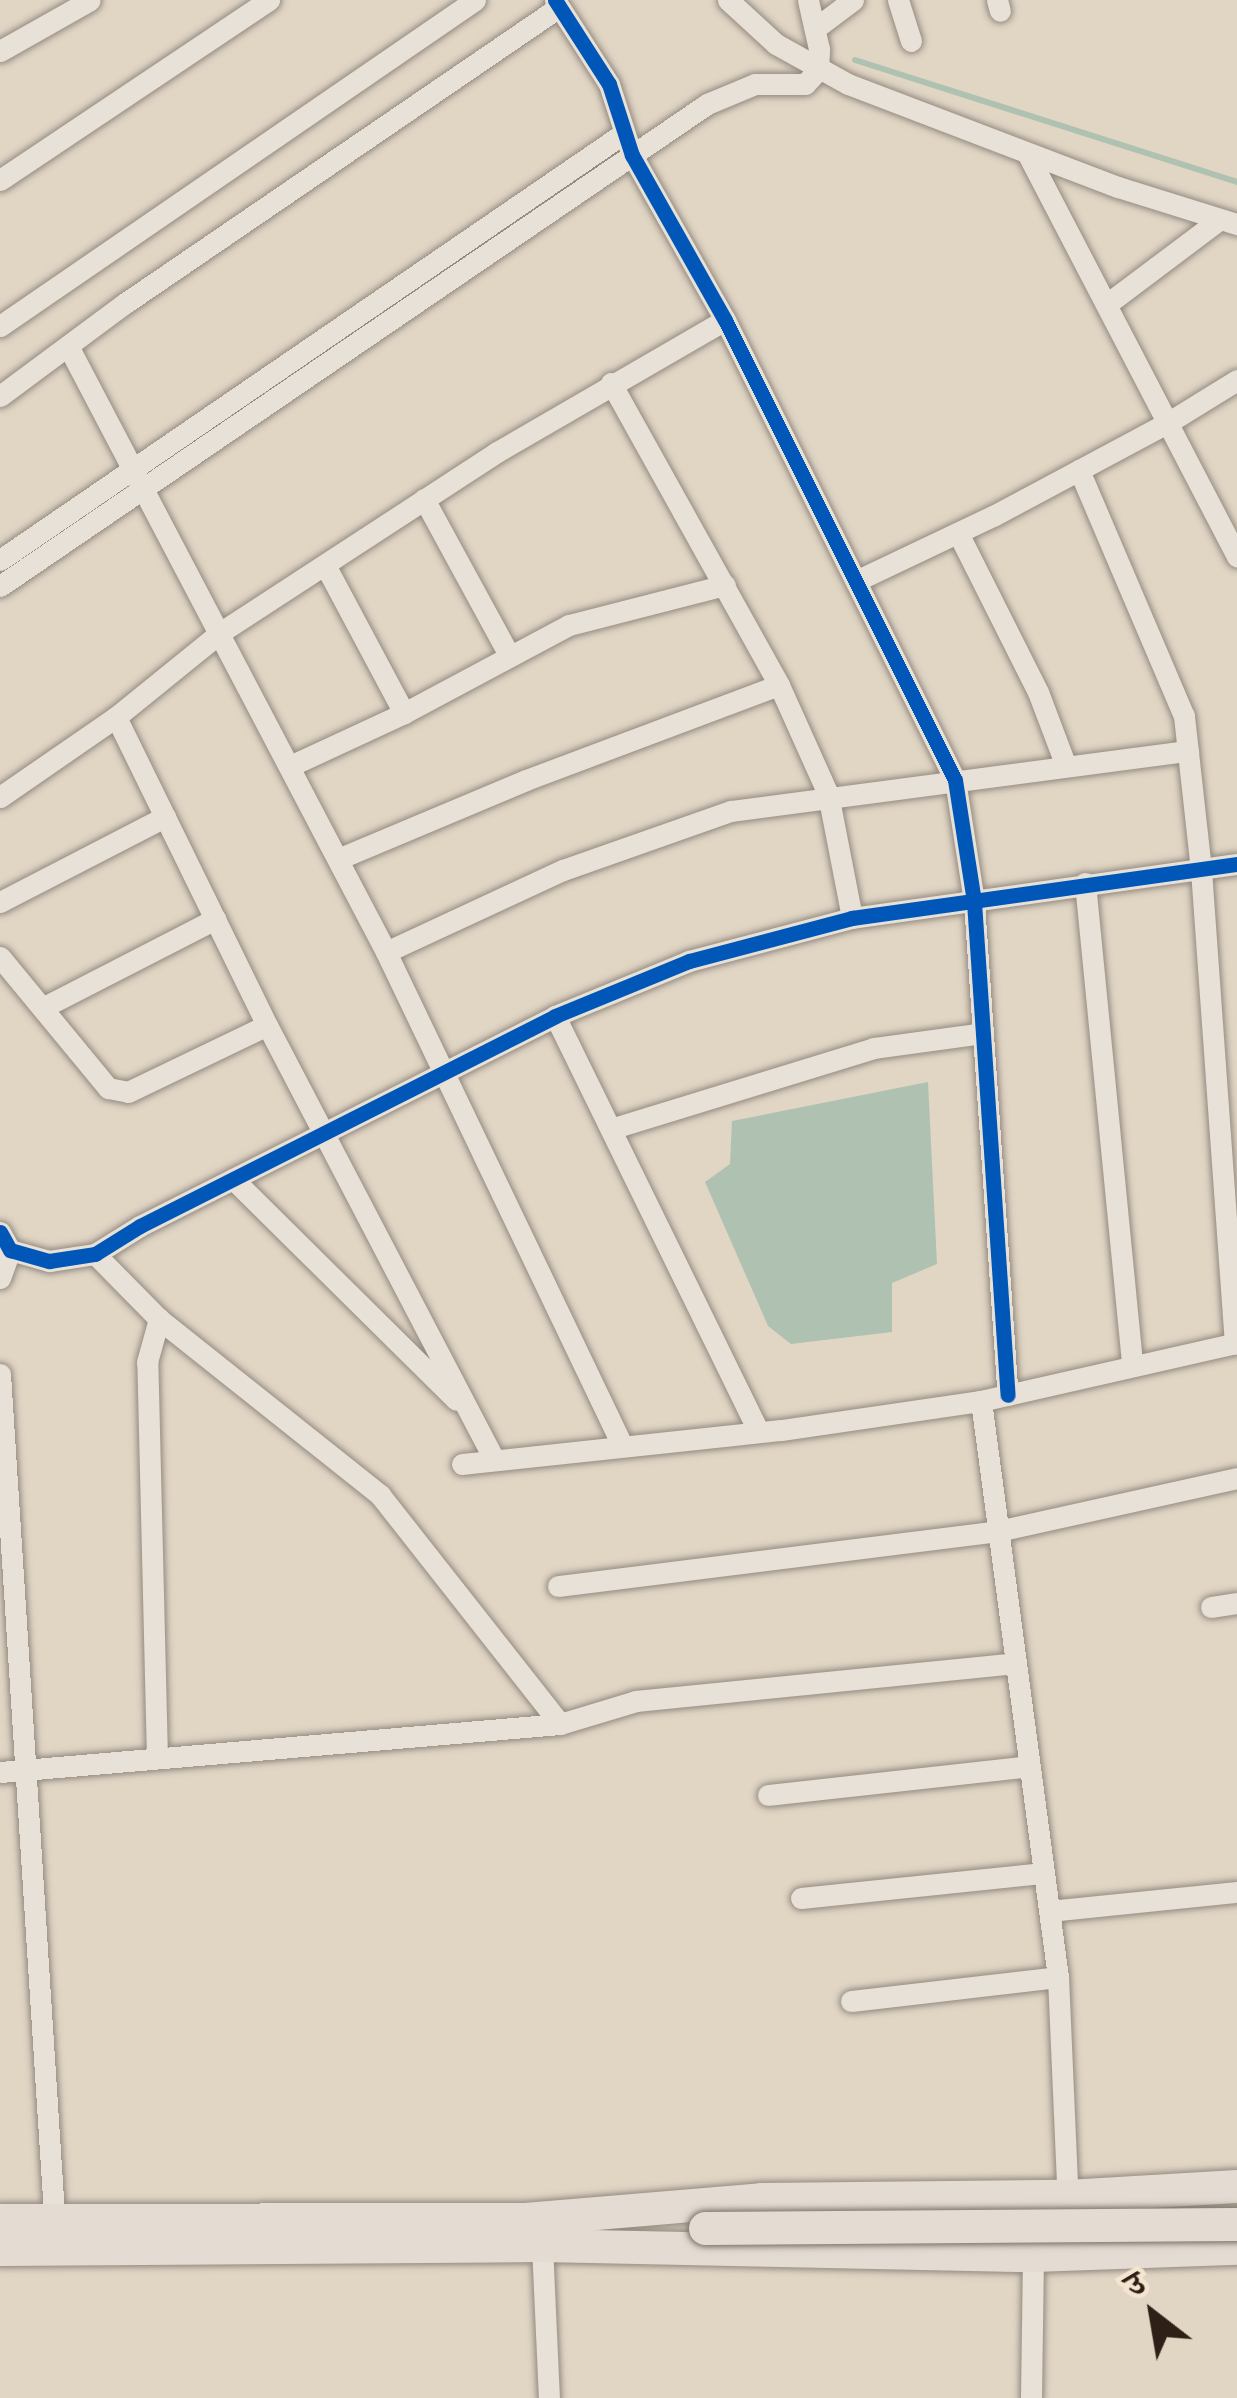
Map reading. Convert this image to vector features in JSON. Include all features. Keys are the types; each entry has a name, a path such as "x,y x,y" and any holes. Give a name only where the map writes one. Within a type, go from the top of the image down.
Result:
{"main road":[{"path":"0,2249 55,2234 525,2219 761,2199 1067,2196 1237,2186"},
{"path":"651,2208 705,2228"},
{"path":"0,2220 55,2234 640,2248 1033,2255 1237,2248"},
{"path":"640,2248 705,2228 1004,2230 1237,2224"}],"street":[{"path":"0,51 90,0"},
{"path":"0,180 269,0"},
{"path":"0,326 475,0"},
{"path":"728,0 776,44 818,70 1027,153 1228,222"},
{"path":"0,560 628,144 755,84 806,83 818,70 817,27 808,0"},
{"path":"817,27 853,0"},
{"path":"898,0 911,41"},
{"path":"0,396 557,4 610,84 628,144 859,580 955,780 974,902 1008,1395"},
{"path":"0,586 142,491 628,144"},
{"path":"1027,153 1234,542"},
{"path":"1107,304 1228,222"},
{"path":"0,797 116,717 221,632 611,382 725,320"},
{"path":"68,346 386,952 622,1445"},
{"path":"859,580 1079,470 1237,380"},
{"path":"611,382 779,686 828,794 852,918"},
{"path":"462,1464 758,1432 982,1401 1236,1344 1201,870 1184,716 1151,628 1079,470"},
{"path":"424,499 508,653"},
{"path":"958,532 1029,673 1066,766"},
{"path":"325,565 404,713"},
{"path":"290,766 404,713 508,653 569,625 725,585"},
{"path":"338,859 526,780 779,686"},
{"path":"116,717 266,1025 493,1458"},
{"path":"386,952 563,870 731,811 828,794 1188,751"},
{"path":"0,902 166,818"},
{"path":"0,1278 5,1241 49,1261 95,1254 555,1016 689,961 852,918 1237,864"},
{"path":"1085,883 1132,1366"},
{"path":"42,1008 215,919"},
{"path":"0,957 108,1088 128,1092 266,1025"},
{"path":"555,1016 614,1128 758,1432"},
{"path":"614,1128 874,1048 983,1033"},
{"path":"233,1179 470,1413"},
{"path":"95,1254 159,1319 380,1496 560,1724"},
{"path":"158,1758 146,1362 159,1319"},
{"path":"0,1374 55,2234"},
{"path":"982,1401 1058,1977 1073,2255"},
{"path":"558,1586 998,1532 1237,1478"},
{"path":"1210,1606 1237,1604"},
{"path":"0,1772 560,1724 636,1701 1016,1663"},
{"path":"768,1795 1029,1766"},
{"path":"801,1898 1044,1873"},
{"path":"1049,1911 1237,1892"},
{"path":"851,2001 1058,1977"},
{"path":"542,2245 549,2398"},
{"path":"1031,2398 1033,2255"}],"shaded area":[{"path":"928,1082 937,1264 892,1283 892,1332 791,1344 768,1326 705,1182 730,1164 732,1121"}],"waterway":[{"path":"855,60 1237,182"}],"cycle path":[{"path":"555,0 609,84 632,155 725,320 955,780 974,902 1008,1395"},
{"path":"0,1232 10,1250 49,1261 95,1254 140,1226 555,1016 689,961 852,918 1237,864"}]}
